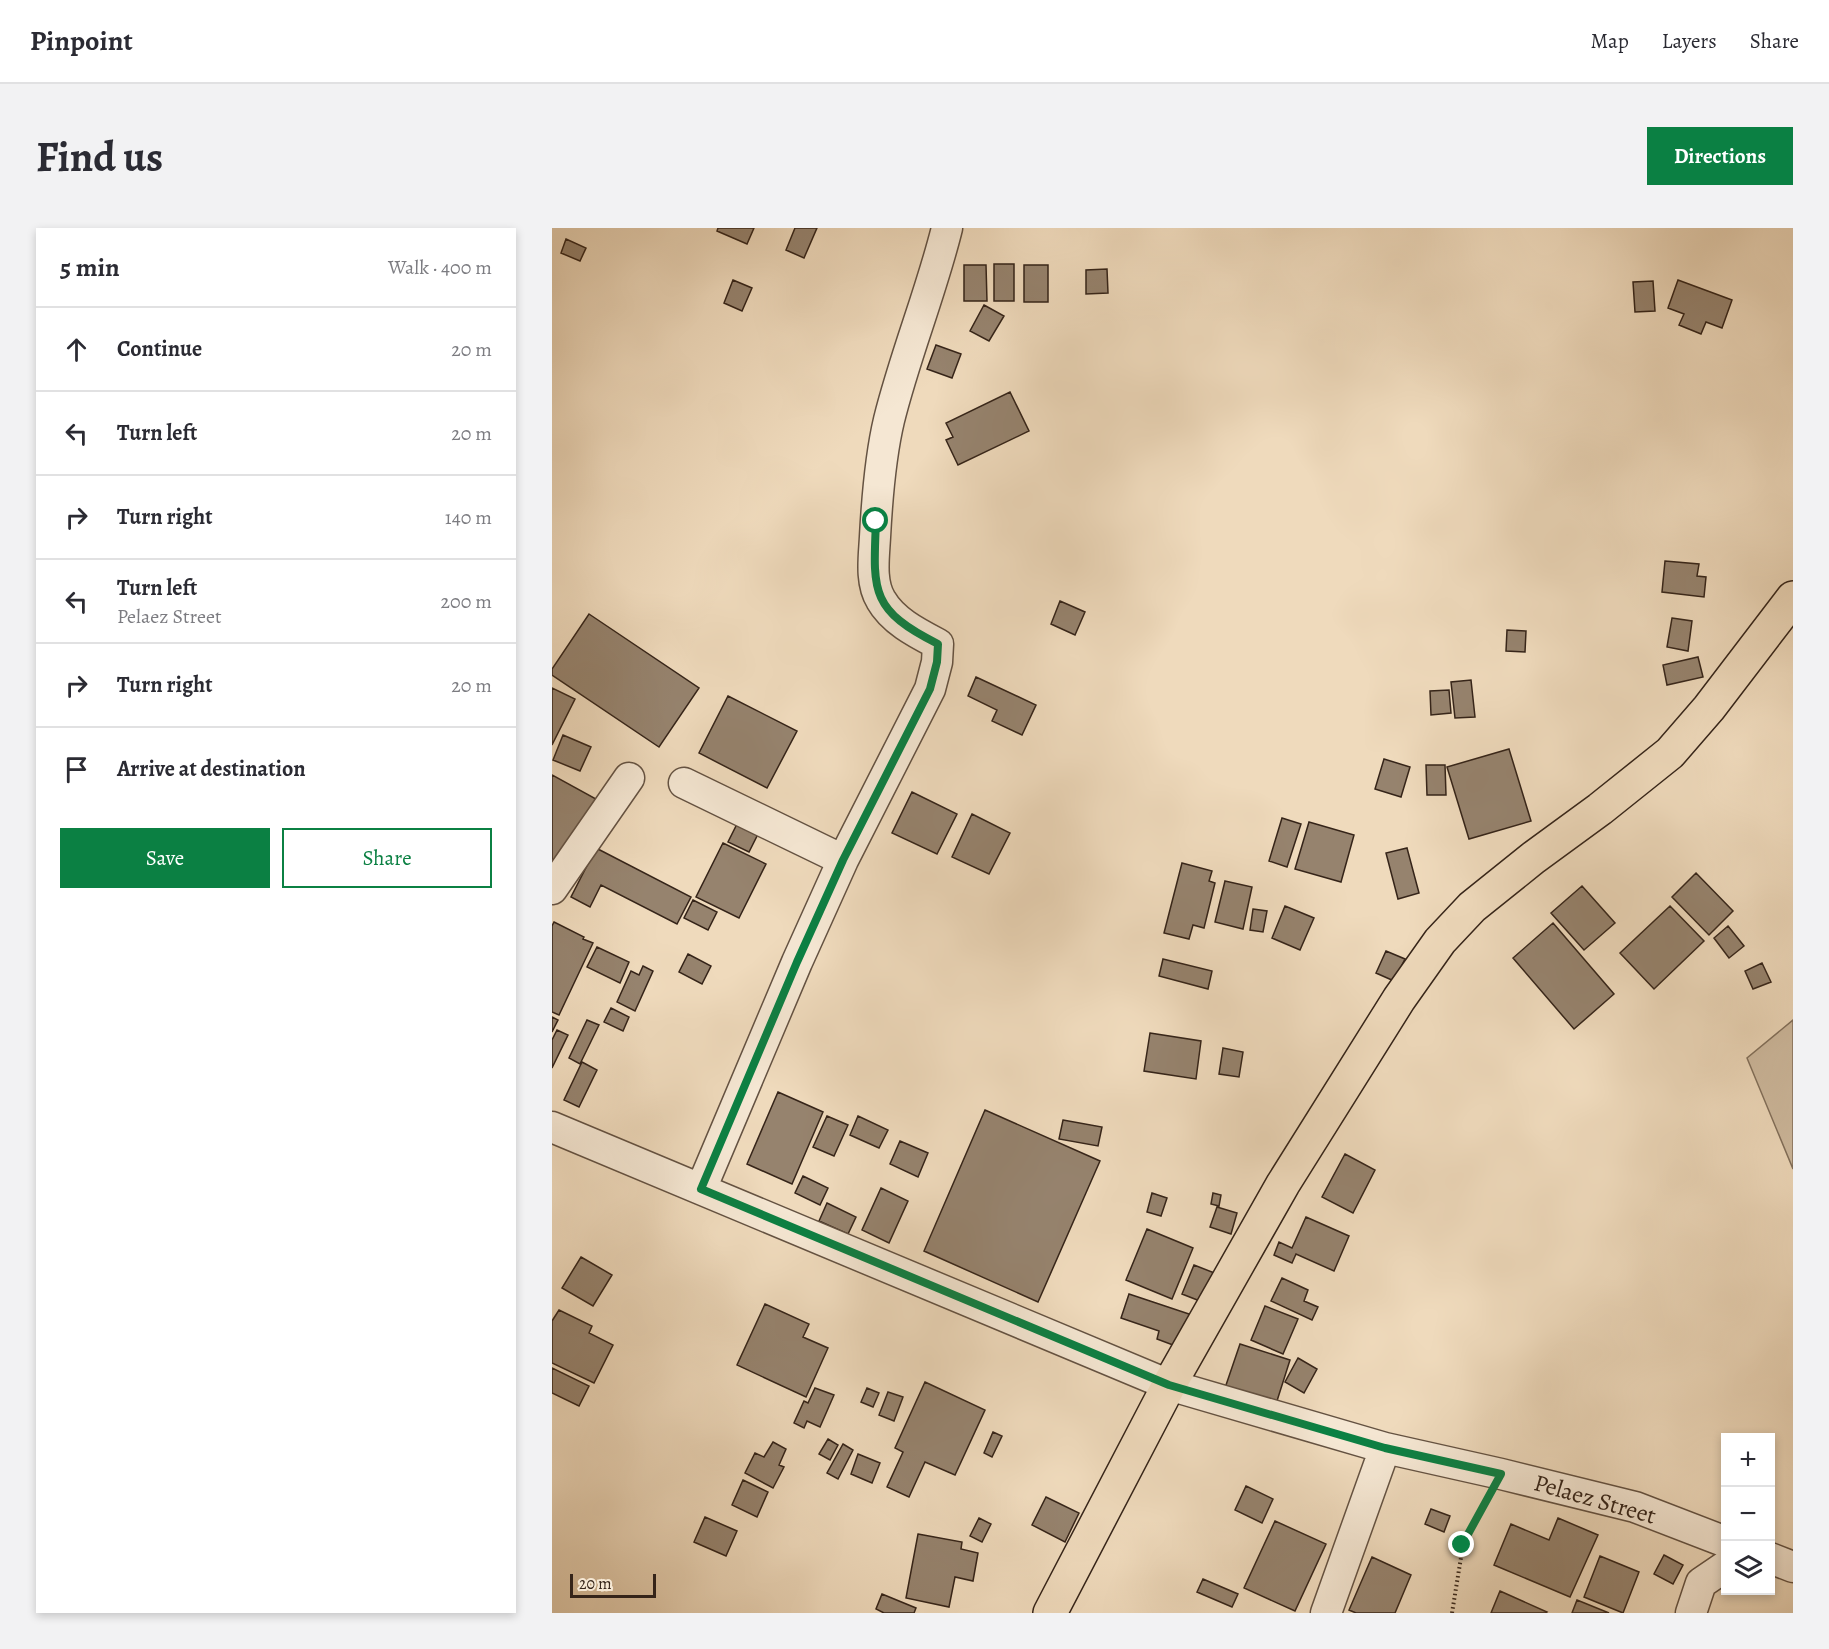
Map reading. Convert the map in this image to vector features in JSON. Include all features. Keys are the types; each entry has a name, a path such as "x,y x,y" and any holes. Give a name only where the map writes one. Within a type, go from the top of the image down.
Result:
{"main road":[{"path":"1050,1613 1169,1385 1282,1184 1398,999 1440,941 1472,907 1670,753 1709,708 1793,598"}],"street":[{"path":"701,1189 797,962 843,860 930,689 937,662 938,644 908,627 893,615 881,599 876,588 874,569 881,468 889,420 947,228"},
{"path":"552,889 629,778"},
{"path":"684,783 843,860"},
{"name":"Pelaez Street","path":"552,1127 1169,1385 1385,1448 1635,1507 1722,1541"},
{"path":"1326,1613 1385,1448"},
{"path":"1775,1560 1793,1567"},
{"path":"1691,1613 1701,1584 1721,1569"}],"path":[{"path":"1452,1613 1462,1545 1501,1474"}],"shaded area":[{"path":"1793,1020 1793,1169 1747,1058"}],"building":[{"path":"718,228 754,228 747,244 717,231"},
{"path":"795,228 817,228 804,258 786,250"},
{"path":"566,239 586,248 580,261 561,253"},
{"path":"994,264 1014,264 1014,301 994,301"},
{"path":"964,265 986,265 987,301 964,301"},
{"path":"1024,265 1048,265 1048,302 1024,302"},
{"path":"1107,269 1108,293 1086,294 1086,270"},
{"path":"733,280 752,288 742,311 724,303"},
{"path":"1678,280 1732,300 1722,328 1706,322 1701,334 1679,325 1684,314 1668,308"},
{"path":"1653,281 1655,311 1635,312 1633,282"},
{"path":"984,305 1004,316 989,341 970,331"},
{"path":"936,345 961,354 952,378 927,369"},
{"path":"1010,392 1029,431 958,465 946,440 953,437 946,423"},
{"path":"1665,561 1699,564 1697,576 1706,577 1704,597 1662,592"},
{"path":"1060,601 1085,612 1075,635 1051,624"},
{"path":"589,614 699,688 659,747 552,675 552,669"},
{"path":"1672,618 1692,621 1688,651 1667,647"},
{"path":"1507,630 1526,631 1525,652 1506,651"},
{"path":"1698,657 1703,677 1667,685 1663,665"},
{"path":"976,677 1036,705 1022,735 992,721 997,710 968,696"},
{"path":"1471,680 1475,717 1455,718 1451,682"},
{"path":"552,688 575,699 552,745"},
{"path":"1449,690 1451,713 1431,715 1430,691"},
{"path":"728,696 797,731 767,788 699,753"},
{"path":"563,735 591,747 580,771 553,760"},
{"path":"1509,749 1531,821 1469,839 1447,767"},
{"path":"1384,759 1410,767 1401,797 1375,789"},
{"path":"1426,765 1445,765 1446,795 1427,795"},
{"path":"552,775 596,799 553,877 552,876"},
{"path":"912,792 957,814 937,854 892,833"},
{"path":"972,814 1010,833 989,874 952,857"},
{"path":"1282,818 1301,824 1287,867 1269,861"},
{"path":"738,822 759,832 749,852 728,842"},
{"path":"1309,822 1354,835 1341,882 1295,869"},
{"path":"723,843 766,864 739,918 696,897"},
{"path":"596,848 691,897 677,924 601,885 590,907 571,897"},
{"path":"1407,848 1419,893 1398,899 1386,853"},
{"path":"1182,863 1212,871 1209,881 1215,883 1204,928 1193,925 1189,939 1164,933"},
{"path":"1696,873 1733,911 1709,935 1672,897"},
{"path":"1225,881 1252,887 1243,929 1215,922"},
{"path":"1582,886 1615,923 1584,950 1551,913"},
{"path":"693,900 717,912 708,930 684,918"},
{"path":"1285,906 1314,918 1300,950 1272,938"},
{"path":"1670,906 1704,941 1654,989 1620,953"},
{"path":"1253,909 1267,911 1263,932 1250,930"},
{"path":"554,922 593,943 559,1015 552,1012 552,926"},
{"path":"1553,923 1614,994 1574,1029 1513,958"},
{"path":"1728,926 1744,946 1729,958 1714,938"},
{"path":"597,947 629,962 620,983 587,967"},
{"path":"1386,951 1405,959 1394,981 1376,973"},
{"path":"688,954 711,966 702,984 679,972"},
{"path":"1163,959 1212,971 1208,989 1159,976"},
{"path":"1762,963 1771,982 1753,989 1745,971"},
{"path":"643,966 653,971 635,1011 617,1002 631,971 639,975"},
{"path":"611,1008 629,1017 623,1031 604,1022"},
{"path":"552,1017 558,1020 552,1032"},
{"path":"587,1020 599,1025 580,1064 569,1058"},
{"path":"557,1030 568,1035 552,1068 552,1040"},
{"path":"1150,1033 1201,1041 1196,1079 1144,1071"},
{"path":"1223,1048 1243,1052 1239,1077 1219,1074"},
{"path":"582,1062 597,1070 579,1107 564,1100"},
{"path":"778,1092 823,1112 792,1184 747,1164"},
{"path":"985,1110 1100,1161 1038,1302 924,1251"},
{"path":"827,1116 848,1125 834,1156 813,1147"},
{"path":"858,1116 888,1130 879,1148 850,1135"},
{"path":"1063,1120 1102,1127 1098,1146 1059,1139"},
{"path":"900,1141 928,1153 918,1177 890,1164"},
{"path":"1345,1154 1375,1170 1353,1213 1322,1197"},
{"path":"803,1176 828,1188 820,1205 795,1193"},
{"path":"881,1188 908,1201 889,1243 862,1230"},
{"path":"1152,1193 1167,1198 1161,1216 1147,1212"},
{"path":"1213,1193 1221,1195 1219,1206 1211,1204"},
{"path":"827,1203 856,1217 848,1234 819,1221"},
{"path":"1217,1207 1237,1213 1231,1234 1210,1227"},
{"path":"1306,1217 1349,1236 1334,1271 1296,1254 1292,1263 1274,1255 1279,1242 1292,1248"},
{"path":"1147,1229 1193,1248 1172,1299 1126,1280"},
{"path":"581,1257 612,1275 593,1306 562,1288"},
{"path":"1194,1265 1217,1274 1205,1303 1182,1294"},
{"path":"1282,1278 1308,1290 1304,1301 1318,1307 1312,1320 1271,1301"},
{"path":"1129,1294 1192,1315 1181,1348 1157,1339 1159,1331 1121,1318"},
{"path":"765,1304 809,1324 803,1337 828,1348 806,1397 737,1365"},
{"path":"1265,1306 1298,1319 1283,1354 1251,1340"},
{"path":"559,1310 592,1326 589,1333 613,1345 594,1383 552,1363 552,1321"},
{"path":"1240,1344 1290,1360 1276,1404 1225,1388"},
{"path":"1298,1358 1317,1369 1304,1393 1285,1382"},
{"path":"552,1368 589,1386 579,1406 552,1393"},
{"path":"925,1382 985,1410 955,1475 925,1462 909,1497 887,1487 903,1452 895,1448"},
{"path":"815,1388 834,1395 820,1427 807,1421 804,1428 794,1423 804,1401 808,1403"},
{"path":"867,1388 879,1393 873,1407 861,1402"},
{"path":"888,1392 903,1397 894,1421 879,1415"},
{"path":"993,1432 1002,1436 992,1457 984,1453"},
{"path":"828,1439 838,1445 830,1460 819,1454"},
{"path":"773,1442 786,1449 779,1465 784,1467 773,1488 745,1473 755,1453 764,1457"},
{"path":"843,1444 853,1450 838,1479 827,1473"},
{"path":"858,1454 880,1463 872,1483 851,1474"},
{"path":"743,1480 768,1492 757,1517 732,1505"},
{"path":"1246,1486 1273,1499 1262,1523 1235,1510"},
{"path":"1046,1497 1079,1513 1065,1542 1032,1525"},
{"path":"1431,1509 1450,1516 1444,1532 1425,1524"},
{"path":"705,1517 737,1531 726,1556 694,1542"},
{"path":"979,1518 991,1524 982,1542 970,1536"},
{"path":"1558,1518 1598,1535 1570,1597 1494,1565 1511,1524 1549,1540"},
{"path":"1275,1521 1326,1544 1295,1611 1244,1588"},
{"path":"918,1534 962,1542 961,1549 978,1553 973,1581 955,1577 949,1607 906,1598"},
{"path":"1664,1555 1683,1565 1673,1584 1654,1574"},
{"path":"1600,1556 1639,1572 1623,1613 1584,1597"},
{"path":"1372,1557 1411,1575 1395,1613 1356,1613 1349,1610"},
{"path":"1203,1579 1238,1594 1232,1607 1197,1592"},
{"path":"1500,1591 1547,1612 1491,1613"},
{"path":"882,1594 916,1608 914,1613 884,1613 876,1609"},
{"path":"1577,1600 1609,1613 1572,1613"}],"route":[{"path":"876,521 874,569 876,588 881,599 893,615 908,627 938,644 937,662 930,689 843,860 797,962 701,1189 1169,1385 1385,1448 1501,1474 1462,1545"}]}
